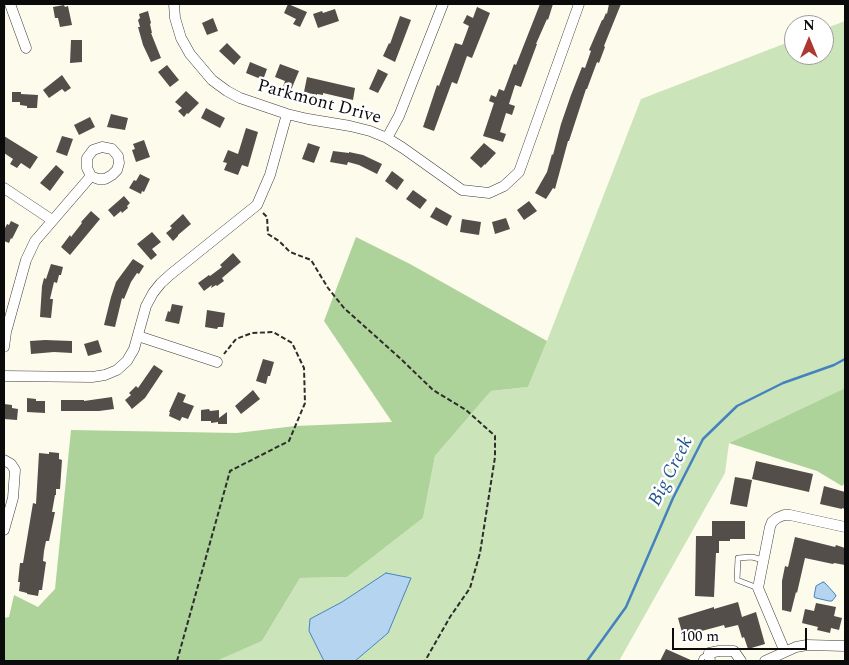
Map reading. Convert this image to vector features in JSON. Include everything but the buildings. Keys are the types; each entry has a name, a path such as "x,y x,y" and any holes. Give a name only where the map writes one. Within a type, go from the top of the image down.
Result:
{"street":[{"path":"10,4 26,48"},
{"name":"Parkmont Drive","path":"174,4 175,18 181,38 190,54 212,80 227,91 240,98 287,114 370,131 387,138 403,148 462,190 489,193 504,186 519,172 579,4"},
{"path":"387,138 399,116 443,4"},
{"path":"4,376 92,377 117,370 127,361 134,349 146,306 161,283 257,205 270,176 287,114"},
{"path":"4,347 6,332 26,260 35,241 91,176"},
{"path":"4,188 52,220"},
{"path":"138,336 217,362"},
{"path":"4,460 11,464 15,470 13,498 4,530"},
{"path":"785,652 758,588 772,522 784,515 790,515 845,527"},
{"path":"764,661 796,647 807,645 845,646"},
{"path":"709,657 734,651 741,661"}],"lane":[{"path":"758,588 737,580 738,558 752,557 764,560"},
{"path":"701,661 702,658 709,657"}],"path":[{"path":"257,205 267,217 268,234 290,252 312,260 328,288 344,308 433,390 466,410 495,436 495,457 480,553 470,588 450,617 425,661"},
{"path":"177,661 230,471 289,441 305,403 304,368 292,343 273,332 252,333 236,340 217,362"}],"green space":[{"path":"845,21 845,388 729,443 725,473 619,661 355,661 388,633 411,578 386,573 342,602 310,619 309,631 324,661 218,661 262,641 300,578 347,577 423,518 435,456 491,391 528,387 641,99 784,44 784,65 834,65 834,25"},
{"path":"356,237 410,264 547,341 528,387 491,391 435,456 423,518 347,577 300,578 262,641 218,661 4,661 4,618 9,617 14,595 38,607 55,589 71,430 237,433 295,426 392,422 324,321"},
{"path":"845,388 845,483 842,486 817,471 729,443"}],"water":[{"path":"386,573 411,578 388,633 355,661 324,661 309,631 310,619 342,602"},
{"path":"823,582 836,596 832,601 814,597 816,586"}],"waterway":[{"name":"Big Creek","path":"587,661 626,607 673,498 703,439 737,406 783,383 834,365 845,359"}]}
